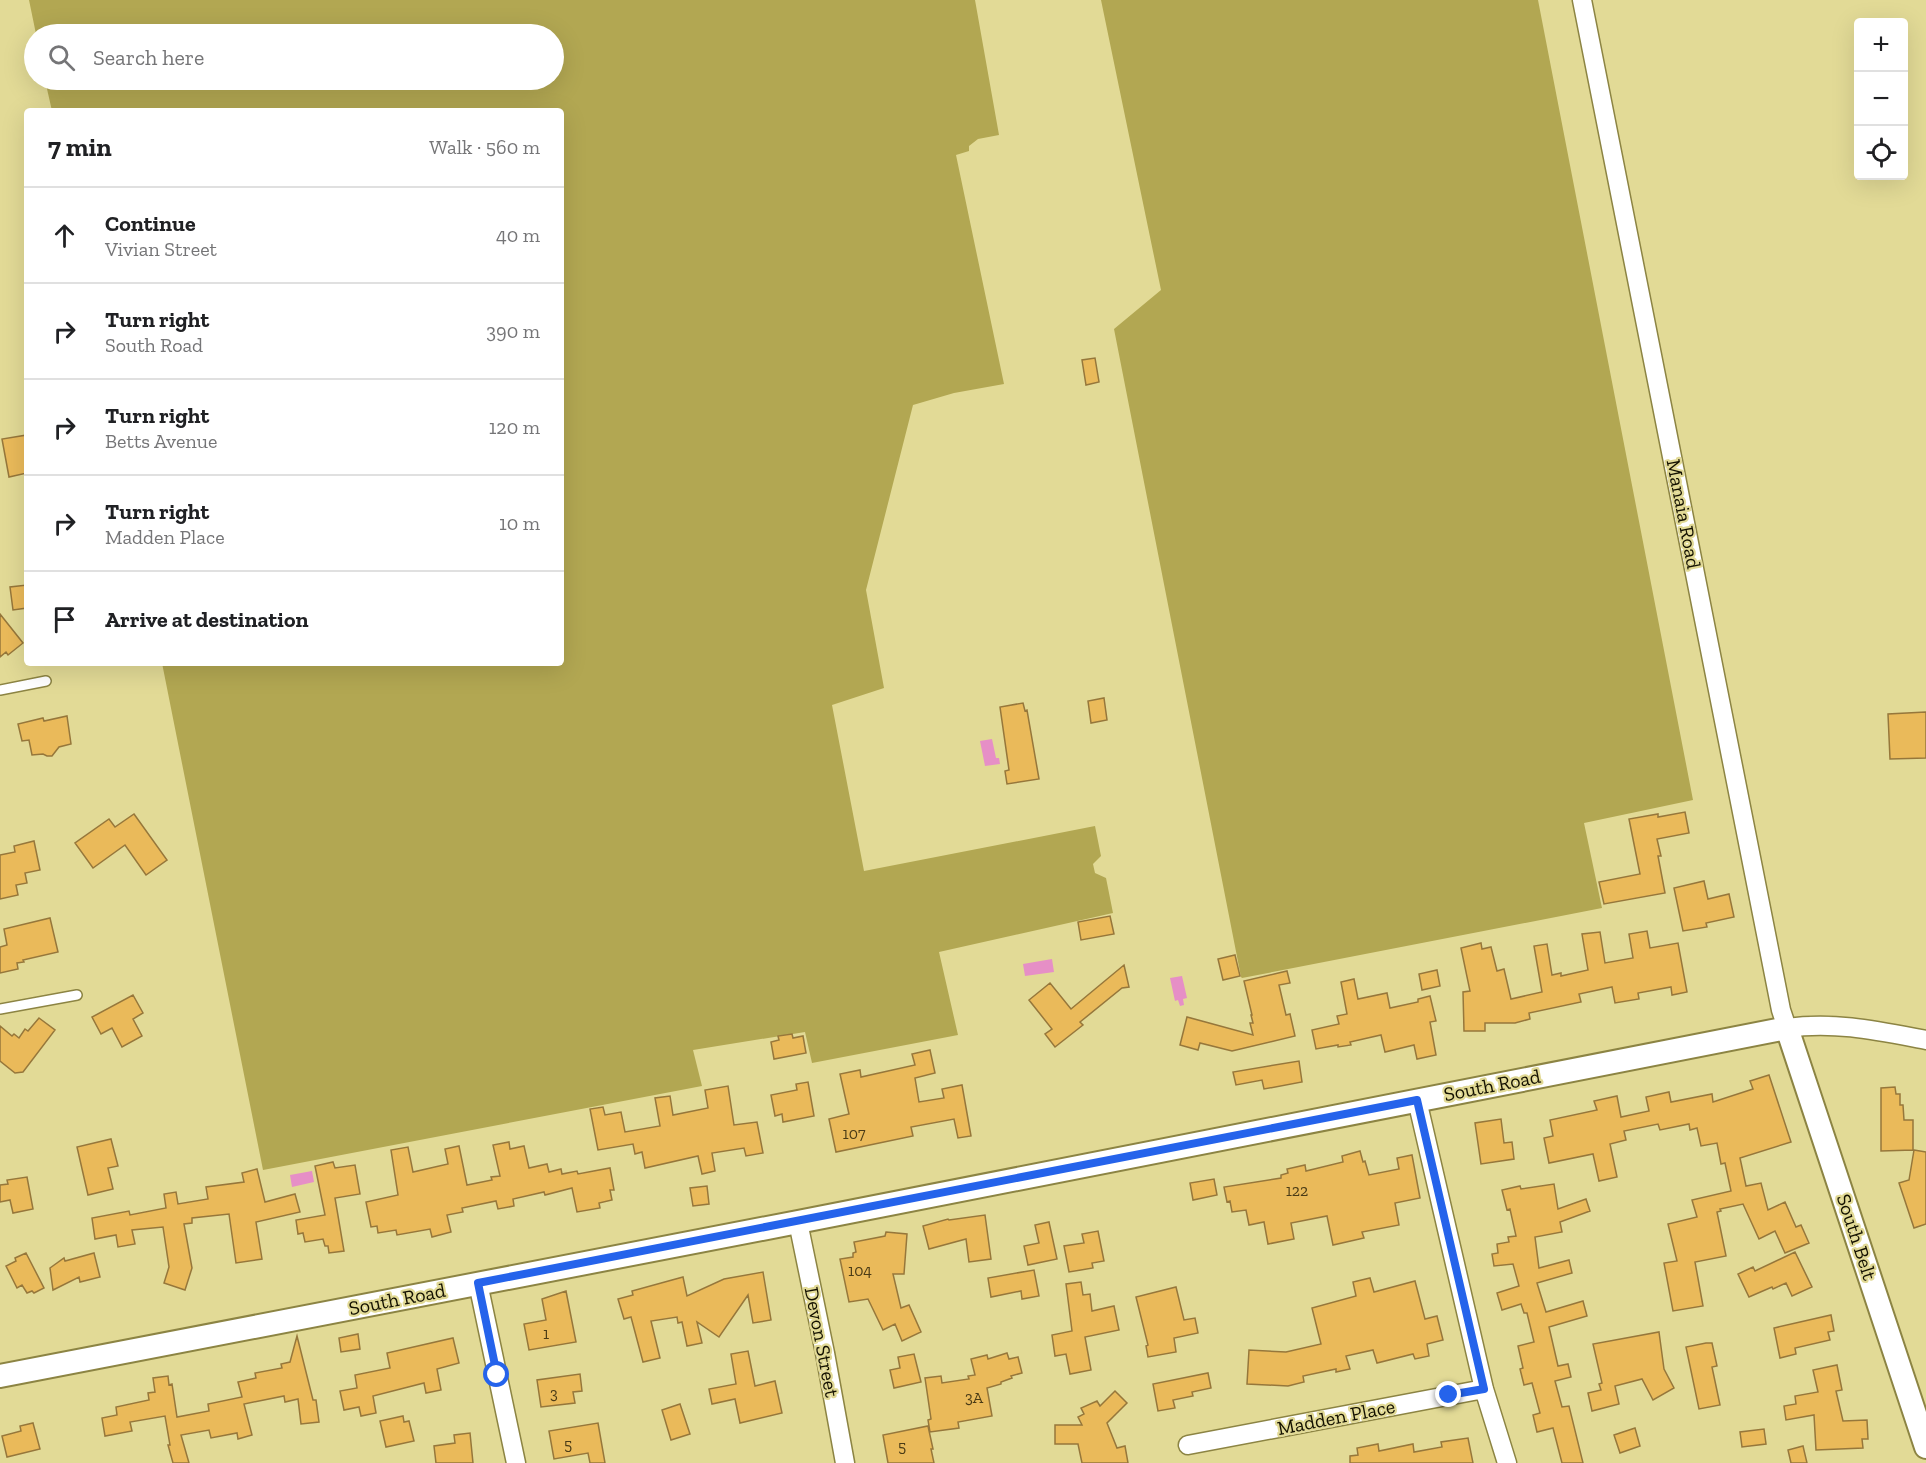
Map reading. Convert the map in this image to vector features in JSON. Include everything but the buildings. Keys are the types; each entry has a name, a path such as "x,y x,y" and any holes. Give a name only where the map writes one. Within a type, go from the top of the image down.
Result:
{"street":[{"name":"Manaia Road","path":"1582,0 1781,1010 1787,1028"},
{"name":"South Road","path":"0,1376 1787,1028 1836,1025 1926,1040"},
{"name":"South Belt","path":"1787,1028 1926,1447"},
{"path":"1417,1100 1484,1389 1507,1463"},
{"name":"Devon Street","path":"798,1222 845,1463"},
{"path":"478,1283 516,1463"},
{"name":"Madden Place","path":"1188,1445 1484,1389"}],"lane":[{"path":"0,690 46,681"},
{"path":"0,1009 77,995"}],"shaded area":[{"path":"29,0 975,0 999,135 978,139 969,146 969,151 956,155 1004,384 954,393 913,405 866,590 884,688 832,705 864,871 1095,826 1101,856 1093,864 1095,873 1106,878 1113,913 939,952 958,1035 812,1063 805,1032 693,1050 702,1086 263,1170 163,666 564,666 564,108 51,108 47,90 564,90 564,24 34,24"},
{"path":"1101,0 1538,0 1693,800 1584,823 1602,908 1241,977 1114,329 1161,290"},
{"path":"992,739 996,758 999,758 1000,764 985,766 980,741"},
{"path":"1052,959 1054,972 1025,976 1023,964"},
{"path":"1182,976 1187,998 1183,999 1184,1005 1180,1006 1178,1000 1175,1001 1170,978"},
{"path":"312,1171 314,1182 292,1187 290,1175"}],"route":[{"path":"497,1375 478,1283 1417,1100 1484,1389 1449,1395"}]}
